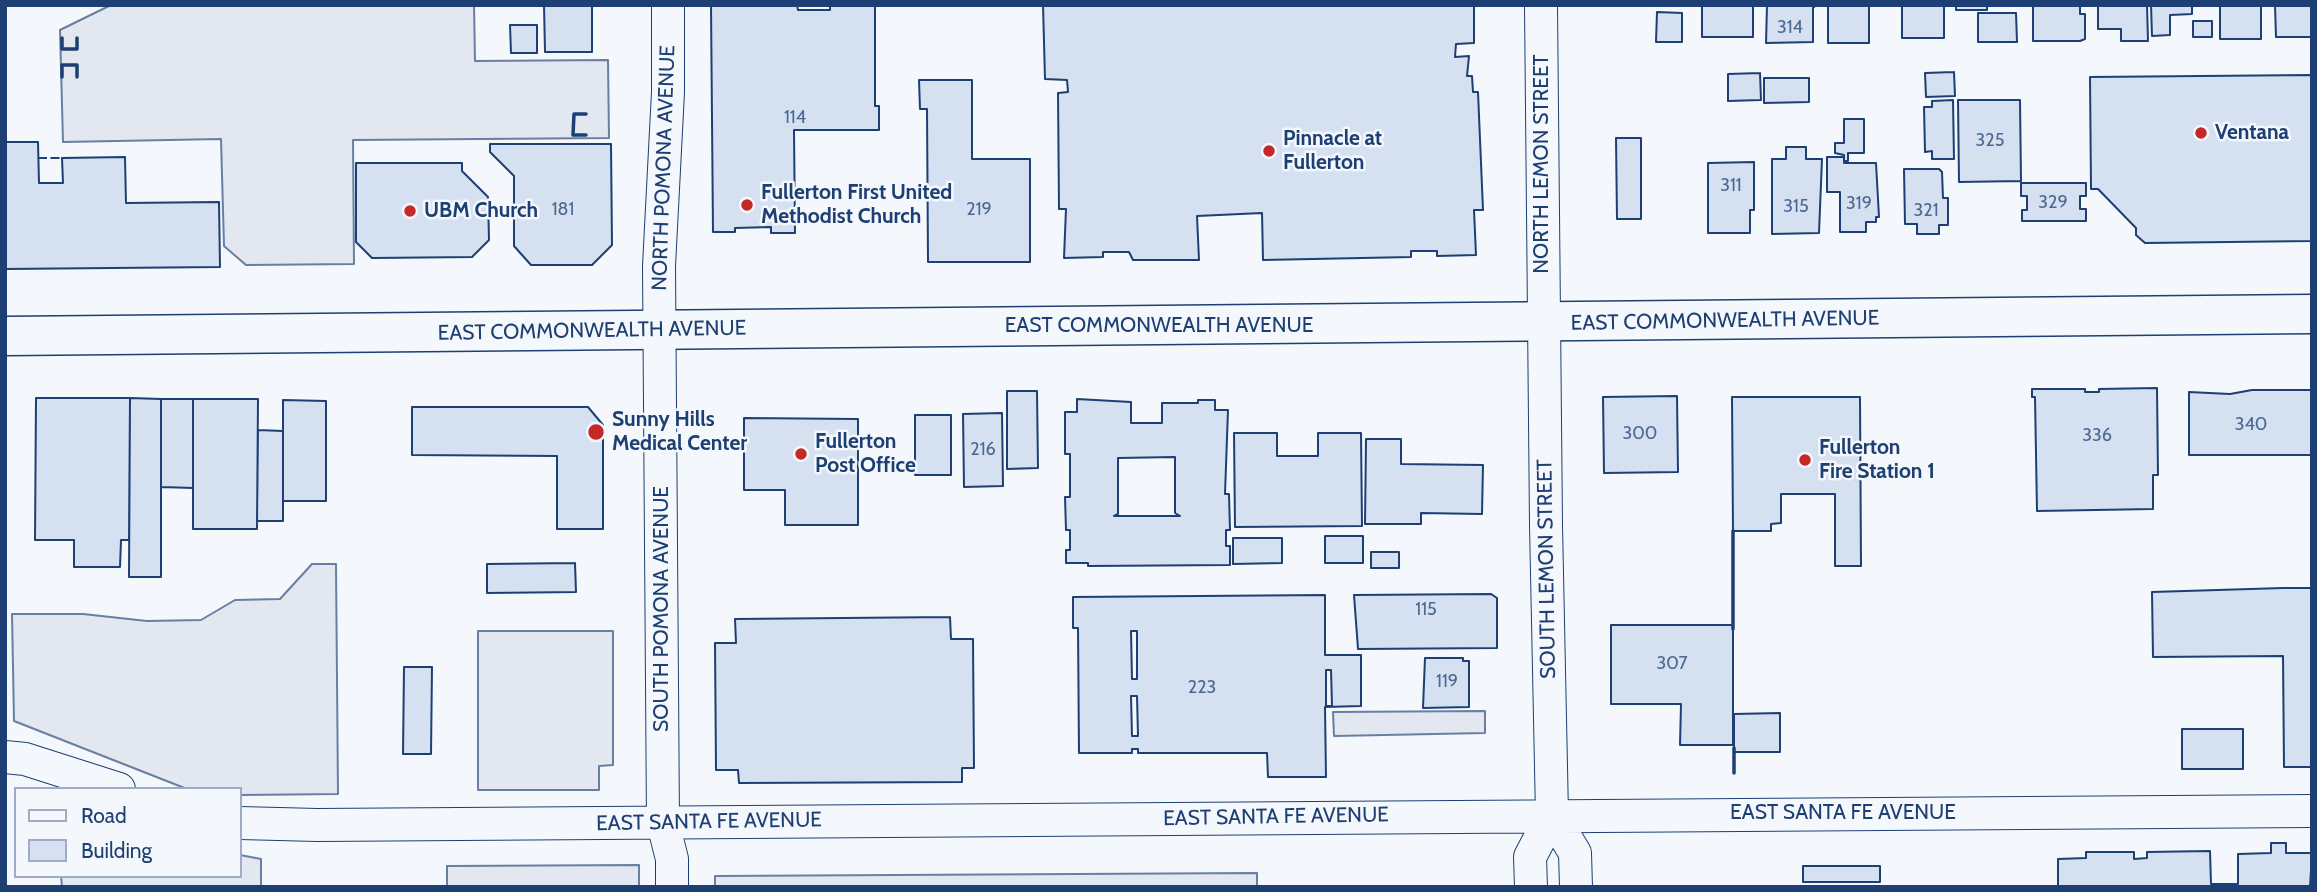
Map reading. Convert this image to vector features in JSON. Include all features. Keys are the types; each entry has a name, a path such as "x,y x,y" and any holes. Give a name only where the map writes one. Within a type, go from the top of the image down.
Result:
{"main road":[{"name":"EAST COMMONWEALTH AVENUE","path":"5,336 2312,314"}],"street":[{"name":"NORTH POMONA AVENUE","path":"660,330 659,266 668,92 668,5"},
{"name":"NORTH LEMON STREET","path":"1541,5 1543,323"},
{"name":"SOUTH LEMON STREET","path":"1531,887 1530,857 1552,815 1543,323"},
{"name":"SOUTH POMONA AVENUE","path":"660,330 663,823 672,859 672,887"},
{"path":"5,757 25,759 113,787"},
{"name":"EAST SANTA FE AVENUE","path":"242,823 663,823 2312,811"},
{"path":"1552,815 1575,853 1576,887"}],"shaded area":[{"path":"111,5 474,5 475,61 608,60 609,138 353,140 354,264 246,265 224,246 221,139 63,142 60,30"},
{"path":"312,564 336,564 338,794 242,795 242,787 182,787 14,721 12,614 83,614 147,621 201,620 235,600 280,599"},
{"path":"478,631 613,631 613,765 599,766 599,790 478,790"},
{"path":"1485,711 1485,733 1334,736 1333,712"},
{"path":"242,855 261,859 261,887 62,887 61,878 242,878"},
{"path":"639,865 639,887 447,887 447,866"},
{"path":"1257,873 1257,887 715,887 715,876"}],"building":[{"path":"544,5 592,5 592,52 545,52"},
{"path":"711,5 797,5 798,10 830,10 830,5 875,5 875,106 879,106 879,130 794,130 795,233 771,233 771,227 713,232"},
{"name":"Pinnacle at Fullerton","path":"1043,5 1474,5 1474,43 1456,44 1455,57 1469,56 1467,76 1472,76 1473,92 1478,92 1483,210 1474,210 1476,255 1437,256 1437,251 1411,251 1411,257 1263,260 1262,213 1197,216 1199,260 1133,260 1129,252 1103,252 1103,257 1064,258 1066,209 1059,209 1058,93 1068,92 1067,80 1045,79"},
{"path":"1702,5 1753,5 1753,37 1702,37"},
{"path":"1767,5 1816,5 1813,8 1813,42 1766,43"},
{"path":"1828,5 1869,5 1869,43 1828,43"},
{"path":"1902,5 1944,5 1944,38 1902,38"},
{"path":"1956,5 1987,5 1987,10 1956,10"},
{"path":"2033,5 2080,5 2080,14 2085,14 2085,39 2033,41"},
{"path":"2098,5 2147,5 2148,41 2121,41 2121,29 2098,29"},
{"path":"2151,5 2192,5 2192,14 2170,15 2170,35 2152,36"},
{"path":"2220,5 2261,5 2261,39 2220,39"},
{"path":"2275,5 2312,5 2312,37 2276,37"},
{"path":"1657,12 1682,13 1682,42 1656,42"},
{"path":"1978,13 2016,13 2017,42 1978,42"},
{"path":"2193,21 2212,21 2212,37 2193,37"},
{"path":"510,25 537,25 537,53 511,53"},
{"path":"1954,72 1955,96 1926,97 1925,73"},
{"path":"1760,73 1761,100 1728,101 1728,74"},
{"name":"Ventana","path":"2312,75 2312,241 2145,243 2136,235 2136,228 2098,189 2091,189 2090,77"},
{"path":"1764,78 1809,78 1809,102 1764,103"},
{"path":"919,80 972,80 972,159 1030,159 1030,262 928,262 927,109 920,109"},
{"path":"1953,100 1954,159 1932,159 1932,151 1925,152 1924,107 1932,107 1932,101"},
{"path":"1958,100 2020,100 2021,181 1959,182"},
{"path":"1844,119 1864,119 1864,153 1848,153 1848,161 1844,161 1844,155 1835,153 1835,143 1844,143"},
{"path":"1616,138 1641,138 1641,219 1617,219"},
{"path":"5,142 38,142 39,183 63,183 62,158 125,157 126,203 219,202 220,267 5,269"},
{"path":"490,144 611,144 612,245 592,265 531,265 514,246 514,176 490,152"},
{"path":"1786,147 1806,147 1806,159 1822,159 1819,233 1772,234 1772,159 1786,159"},
{"path":"1827,157 1844,157 1844,163 1876,163 1879,217 1876,217 1876,222 1866,222 1866,232 1840,232 1840,192 1827,192"},
{"path":"1754,162 1754,210 1750,210 1750,233 1708,233 1708,163"},
{"path":"356,163 462,163 462,171 488,197 489,240 472,257 372,258 356,242"},
{"path":"1904,169 1939,169 1942,172 1943,198 1948,198 1948,225 1939,225 1939,234 1917,234 1917,224 1905,224"},
{"path":"2021,183 2086,183 2086,196 2080,196 2080,209 2086,209 2086,221 2022,221 2022,210 2027,210 2027,196 2021,196"},
{"path":"2157,388 2158,475 2153,475 2153,509 2037,511 2035,397 2032,397 2032,389 2085,389 2085,392 2099,392 2099,389"},
{"path":"2252,390 2312,390 2312,455 2189,455 2189,392 2230,394"},
{"path":"1007,391 1037,391 1038,468 1007,469"},
{"path":"1677,396 1678,472 1604,473 1603,397"},
{"path":"1732,397 1860,397 1861,566 1835,566 1835,494 1781,494 1781,523 1771,524 1771,531 1733,531"},
{"path":"36,398 130,398 129,540 121,540 120,567 74,567 74,540 35,540"},
{"path":"130,398 161,399 161,577 129,577"},
{"path":"161,399 193,399 193,488 161,487"},
{"path":"193,399 258,399 257,529 193,529"},
{"path":"1077,399 1131,402 1131,423 1162,423 1162,403 1215,400 1215,410 1228,410 1225,494 1229,494 1230,530 1226,530 1226,546 1230,546 1230,565 1088,566 1088,563 1066,563 1066,550 1070,550 1070,530 1066,530 1065,497 1070,497 1070,454 1065,454 1065,412 1077,412","holes":["1175,457 1175,513 1180,516 1114,516 1118,514 1118,458"]},
{"path":"283,400 326,401 326,501 283,501"},
{"path":"412,407 588,407 603,425 603,529 557,529 557,456 412,455"},
{"path":"1002,413 1003,486 964,487 963,414"},
{"path":"915,415 951,415 951,475 915,475"},
{"name":"Fullerton Post Office","path":"744,418 858,419 858,525 785,525 785,490 744,490"},
{"path":"258,430 283,431 283,521 257,521"},
{"path":"1234,433 1277,433 1277,456 1318,456 1318,433 1361,433 1362,526 1235,527"},
{"path":"1366,439 1401,439 1401,464 1483,465 1482,514 1421,513 1421,524 1365,524"},
{"path":"1325,536 1363,536 1363,563 1325,563"},
{"path":"1233,538 1282,538 1282,563 1233,564"},
{"path":"1371,552 1399,552 1399,568 1371,568"},
{"path":"575,563 576,592 487,593 487,564"},
{"path":"2312,588 2312,767 2284,767 2283,656 2153,657 2152,592"},
{"path":"1491,594 1497,598 1497,648 1358,649 1354,595"},
{"path":"1325,595 1325,655 1361,655 1361,706 1325,707 1326,777 1268,777 1267,753 1138,753 1138,749 1132,749 1132,753 1079,753 1078,628 1073,628 1073,597","holes":["1131,631 1137,631 1137,679 1132,679","1326,670 1331,670 1332,706 1326,706","1131,696 1137,696 1138,736 1132,736"]},
{"path":"950,617 951,639 973,639 974,768 962,768 962,782 739,783 738,770 716,770 715,643 736,643 735,619"},
{"path":"1611,625 1733,625 1733,745 1680,745 1681,704 1611,704"},
{"path":"1425,658 1463,658 1463,661 1469,661 1469,707 1423,708"},
{"path":"404,667 432,667 431,754 403,754"},
{"path":"1780,713 1780,752 1734,752 1734,714"},
{"path":"2182,729 2243,729 2243,769 2182,769"},
{"path":"2271,843 2286,843 2286,853 2312,853 2310,887 2058,887 2058,859 2086,858 2086,852 2134,852 2134,859 2147,858 2147,852 2210,851 2211,884 2238,884 2238,854 2271,853"},
{"path":"1803,866 1880,866 1880,882 1803,882"}],"fence":[{"path":"38,158 62,158"}],"wall":[{"path":"62,38 62,49 77,49 77,38"},
{"path":"62,77 62,65 77,65 77,77"},
{"path":"586,114 574,114 573,135 586,135"},
{"path":"1733,531 1733,629"},
{"path":"1734,748 1734,773"}],"place":[{"name":"Ventana","path":"2201,133"},
{"name":"Pinnacle at Fullerton","path":"1269,151"},
{"name":"Fullerton First United Methodist Church","path":"747,205"},
{"name":"UBM Church","path":"410,211"},
{"name":"Sunny Hills Medical Center","path":"596,432"},
{"name":"Fullerton Post Office","path":"801,454"},
{"name":"Fullerton Fire Station 1","path":"1805,460"}]}
